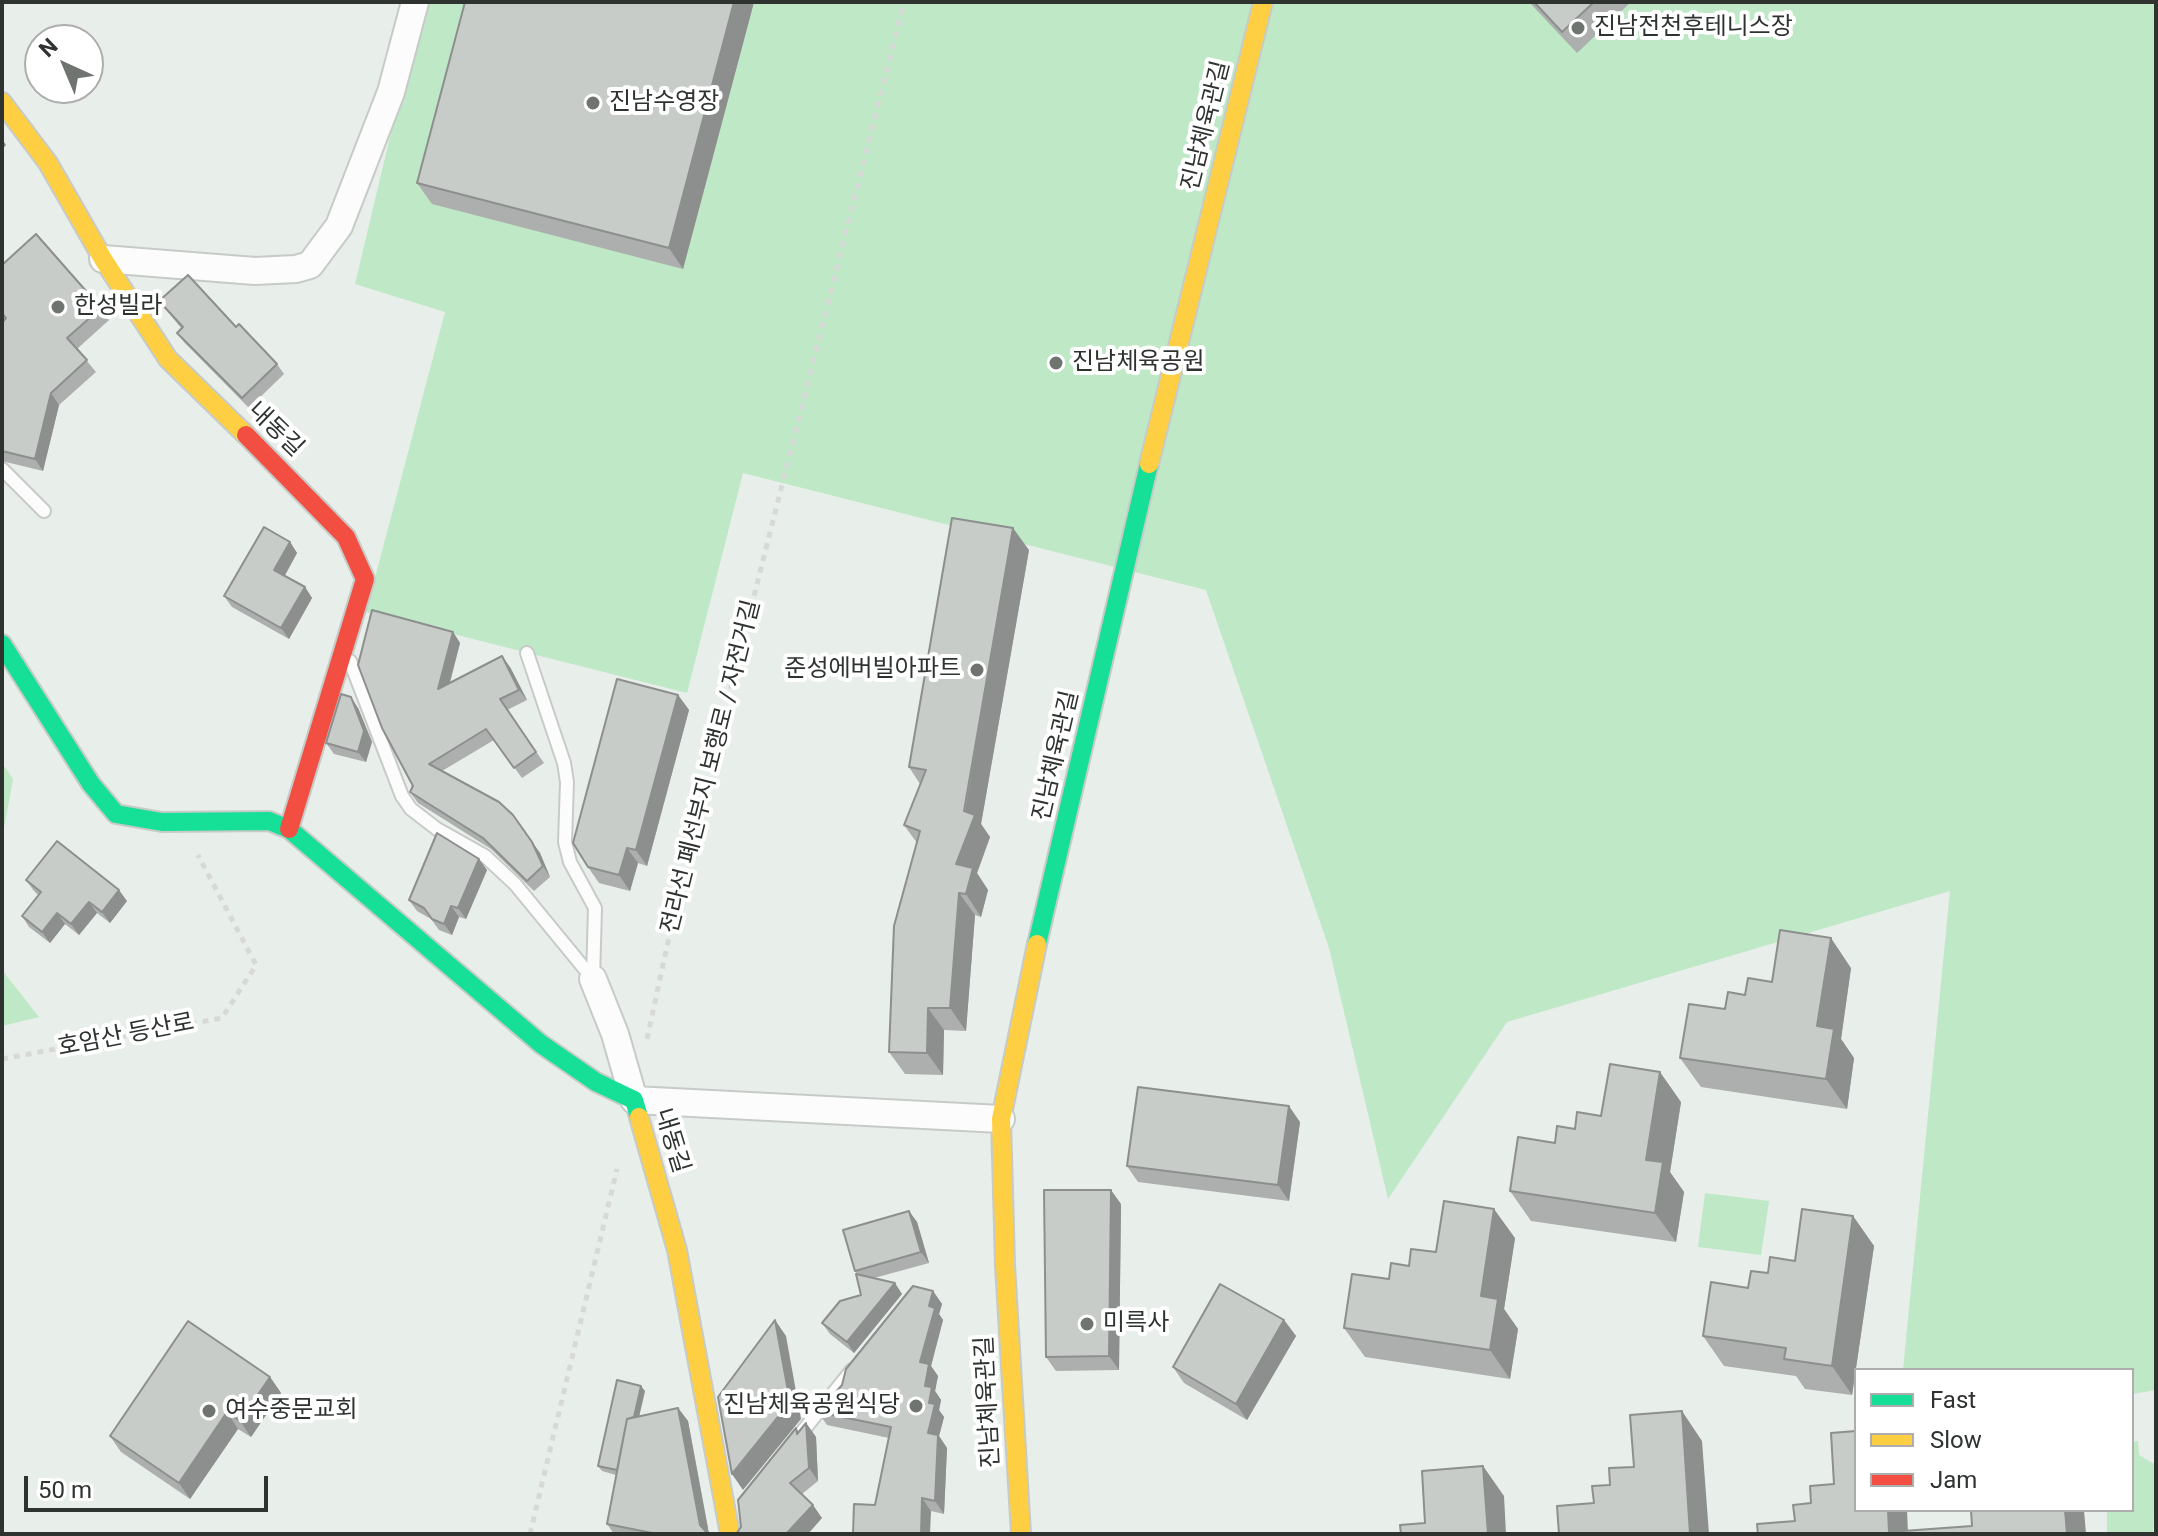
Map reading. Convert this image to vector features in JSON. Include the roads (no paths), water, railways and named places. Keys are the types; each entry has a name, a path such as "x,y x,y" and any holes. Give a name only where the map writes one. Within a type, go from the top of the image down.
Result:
{"street":[{"path":"103,259 255,271 296,269 310,265 339,226 395,78 415,2"},
{"name":"진남체육관길","path":"1021,1534 1001,1119 1017,1028 1170,373 1263,2"},
{"name":"내동길","path":"2,102 48,163 103,259 168,359 313,500 354,549 365,579 289,829"},
{"name":"내동길","path":"2,644 91,784 110,807 130,819 269,821 289,829 541,1044 596,1082 634,1100 677,1250 732,1523"},
{"path":"593,979 615,1034 634,1100 1001,1119"}],"lane":[{"path":"2,469 44,511"},
{"path":"344,645 402,796 411,809 437,829 485,856 505,874 593,979"},
{"path":"527,653 564,763 567,782 565,842 570,862 595,908 593,979"},
{"path":"787,1451 865,1354"}],"place":[{"name":"진남전천후테니스장","path":"1578,28"},
{"name":"진남수영장","path":"593,103"},
{"name":"한성빌라","path":"58,307"},
{"name":"진남체육공원","path":"1056,363"},
{"name":"준성에버빌아파트","path":"977,670"},
{"name":"미륵사","path":"1087,1324"},
{"name":"진남체육공원식당","path":"916,1406"},
{"name":"여수중문교회","path":"209,1411"}]}
